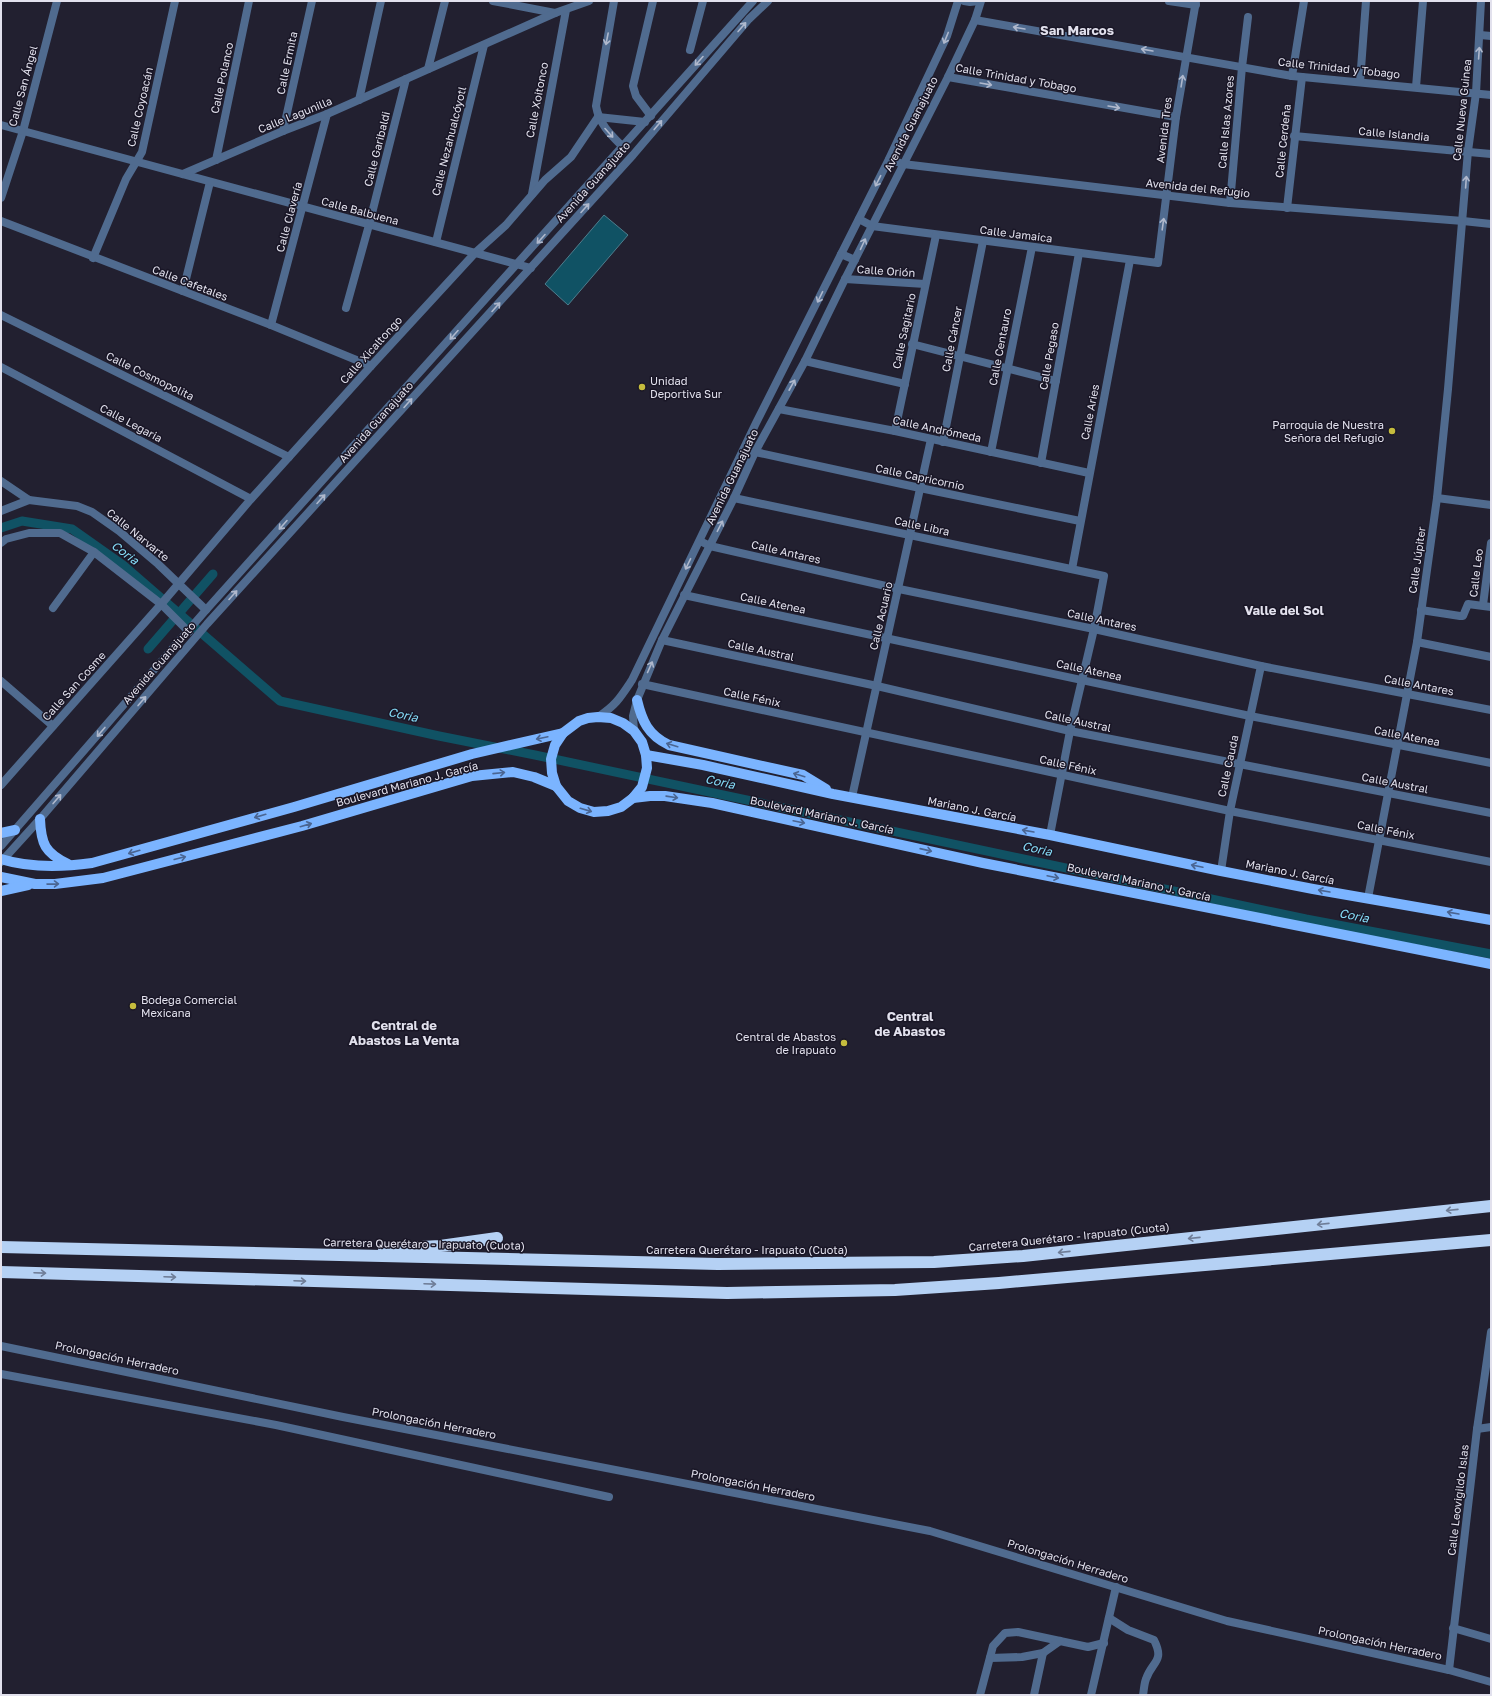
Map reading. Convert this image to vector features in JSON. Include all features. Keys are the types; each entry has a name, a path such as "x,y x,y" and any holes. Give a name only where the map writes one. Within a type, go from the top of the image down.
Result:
{"highway":[{"name":"Carretera Querétaro - Irapuato (Cuota)","path":"1,1247 718,1264 934,1262 1023,1256 1491,1206"},
{"path":"322,1254 440,1246 496,1238"},
{"path":"1,1272 727,1293 895,1290 999,1283 1491,1240"}],"main road":[{"path":"637,700 642,719 658,739 669,744 803,775 833,794"},
{"path":"556,786 552,773 551,759 555,745 563,733 579,721 598,717 611,718 623,723 634,732 642,742 646,755 647,768 642,787 633,798"},
{"name":"Boulevard Mariano J. García","path":"2,860 40,866 72,866 92,864 472,754 563,733"},
{"name":"Mariano J. García","path":"646,755 703,765 833,794 1050,835 1221,871 1491,920"},
{"name":"Boulevard Mariano J. García","path":"1,877 35,884 74,883 103,878 294,828 472,776 513,772 534,777 556,786 568,801 580,808 594,812 608,811 622,807 633,798 665,796 712,803 983,863 1491,964"},
{"path":"40,819 43,842 48,852 55,858 72,866"},
{"path":"1,833 15,830"},
{"path":"1,891 35,884"}],"street":[{"name":"Calle San Ángel","path":"1,198 23,131 57,1"},
{"name":"Calle Coyoacán","path":"94,258 126,179 142,152 175,1"},
{"name":"Calle Polanco","path":"216,160 249,1"},
{"name":"Calle Ermita","path":"283,131 312,1"},
{"path":"359,100 381,1"},
{"path":"428,69 445,1"},
{"path":"493,1 555,13"},
{"name":"Calle Lagunilla","path":"183,174 283,131 327,114 555,13 566,10 576,4 589,1"},
{"path":"614,1 596,106 598,117 606,130 623,147"},
{"path":"598,117 648,119 636,96 633,86 653,1"},
{"path":"690,50 703,1"},
{"name":"Avenida Guanajuato","path":"1,846 206,612 753,1"},
{"name":"Avenida Guanajuato","path":"2,860 40,819 207,624 531,268 632,155 749,19 768,1"},
{"name":"Avenida Guanajuato","path":"598,717 614,706 632,680 756,423 889,160 947,36 958,1"},
{"path":"964,1 980,1"},
{"name":"Avenida Guanajuato","path":"634,732 634,716 637,700 642,684 662,640 734,498 755,452 805,361 948,77 975,20 980,1"},
{"path":"1169,1 1196,3"},
{"path":"1292,76 1304,1"},
{"path":"1360,82 1366,1"},
{"path":"1416,87 1423,1"},
{"name":"Calle Nueva Guinea","path":"1463,221 1468,151 1476,93 1482,1"},
{"name":"Avenida Tres","path":"1158,263 1176,117 1185,57 1196,3"},
{"name":"Calle Xoitonco","path":"532,195 566,10"},
{"name":"Calle Islas Azores","path":"1230,203 1248,17"},
{"name":"Calle Trinidad y Tobago","path":"975,20 1292,76 1491,95"},
{"path":"1480,35 1491,36"},
{"name":"Calle Nezahualcóyotl","path":"436,242 484,45"},
{"name":"Calle Trinidad y Tobago","path":"948,77 1176,117"},
{"name":"Calle Cerdeña","path":"1287,208 1294,136 1302,77"},
{"name":"Calle Garibaldi","path":"346,308 370,225 406,79"},
{"name":"Calle Clavería","path":"271,325 327,114"},
{"name":"Calle Xicaltongo","path":"164,605 252,499 371,366 475,253 506,225 532,195 570,157 598,117"},
{"path":"1,125 183,174"},
{"name":"Calle Islandia","path":"1294,136 1491,154"},
{"name":"Avenida del Refugio","path":"889,160 903,164 1230,203 1491,224"},
{"name":"Calle Balbuena","path":"183,174 531,268"},
{"path":"183,291 210,182"},
{"name":"Calle Jamaica","path":"859,220 872,226 1158,263"},
{"name":"Calle Cafetales","path":"1,221 271,325 371,366"},
{"name":"Calle Júpiter","path":"1368,898 1390,793 1417,642 1437,498 1463,221"},
{"name":"Calle Sagitario","path":"895,431 936,235"},
{"name":"Calle Cáncer","path":"943,442 983,241"},
{"name":"Calle Centauro","path":"991,452 1032,247"},
{"name":"Calle Pegaso","path":"1041,463 1079,253"},
{"path":"841,254 855,260"},
{"name":"Calle Aries","path":"1072,569 1130,260"},
{"name":"Calle Orión","path":"845,279 925,284"},
{"name":"Calle Cosmopolita","path":"1,315 289,457"},
{"path":"912,344 960,355 1056,381"},
{"path":"805,361 905,384"},
{"name":"Calle Legaria","path":"1,367 252,499"},
{"name":"Calle Andrómeda","path":"779,409 895,431 1089,473"},
{"name":"Calle Acuario","path":"852,797 931,439"},
{"name":"Calle Capricornio","path":"755,452 920,488 1080,520"},
{"name":"Calle Narvarte","path":"1,481 29,500 77,506 92,512 120,531 158,564 206,612"},
{"name":"Calle Libra","path":"734,498 1104,576 1094,629"},
{"path":"1437,498 1491,505"},
{"path":"1,511 29,500"},
{"path":"1,543 6,539 29,533 60,533 94,552 164,605 180,623 190,630"},
{"name":"Calle Antares","path":"700,540 710,546 899,589 1094,629 1261,666 1491,710"},
{"name":"Calle Leo","path":"1487,606 1491,543"},
{"path":"53,608 94,552"},
{"name":"Calle Atenea","path":"684,595 1250,716 1491,763"},
{"path":"1421,610 1463,616 1468,604 1487,606"},
{"name":"Calle San Cosme","path":"3,780 164,605"},
{"path":"1050,835 1070,731 1094,629"},
{"name":"Calle Austral","path":"662,640 877,686 1070,731 1491,813"},
{"path":"1417,642 1491,657"},
{"name":"Calle Cauda","path":"1221,871 1230,811 1261,666"},
{"path":"1,681 53,726"},
{"name":"Calle Fénix","path":"642,684 1230,811 1491,862"},
{"name":"Calle Leovigildo Islas","path":"1449,1670 1478,1429 1489,1358 1491,1332"},
{"name":"Prolongación Herradero","path":"1,1346 343,1417 930,1530 1227,1621 1449,1670 1491,1682"},
{"path":"1,1374 276,1425 609,1497"},
{"path":"1478,1429 1491,1428"},
{"path":"1091,1695 1116,1587"},
{"path":"1109,1618 1128,1630 1154,1640 1159,1649 1158,1659 1146,1678 1143,1695"},
{"path":"1453,1628 1491,1639"},
{"path":"980,1695 993,1646 1005,1633 1018,1632 1088,1647 1104,1643"},
{"path":"990,1658 1022,1657 1043,1653 1060,1641"},
{"path":"1034,1695 1043,1653"}],"water":[{"path":"604,215 628,235 568,305 545,284"}],"waterway":[{"name":"Coria","path":"1,528 22,521 72,529 123,565 280,701 1306,919 1491,954"},
{"name":"Coria","path":"148,649 213,574"}],"place":[{"name":"Unidad Deportiva Sur","path":"642,387"},
{"name":"Parroquia de Nuestra Señora del Refugio","path":"1392,431"},
{"name":"Bodega Comercial Mexicana","path":"133,1006"},
{"name":"Central de Abastos de Irapuato","path":"844,1043"}],"district":[{"name":"San Marcos","path":"1077,30"},
{"name":"Valle del Sol","path":"1284,610"},
{"name":"Central de Abastos","path":"910,1024"},
{"name":"Central de Abastos La Venta","path":"404,1032"}]}
